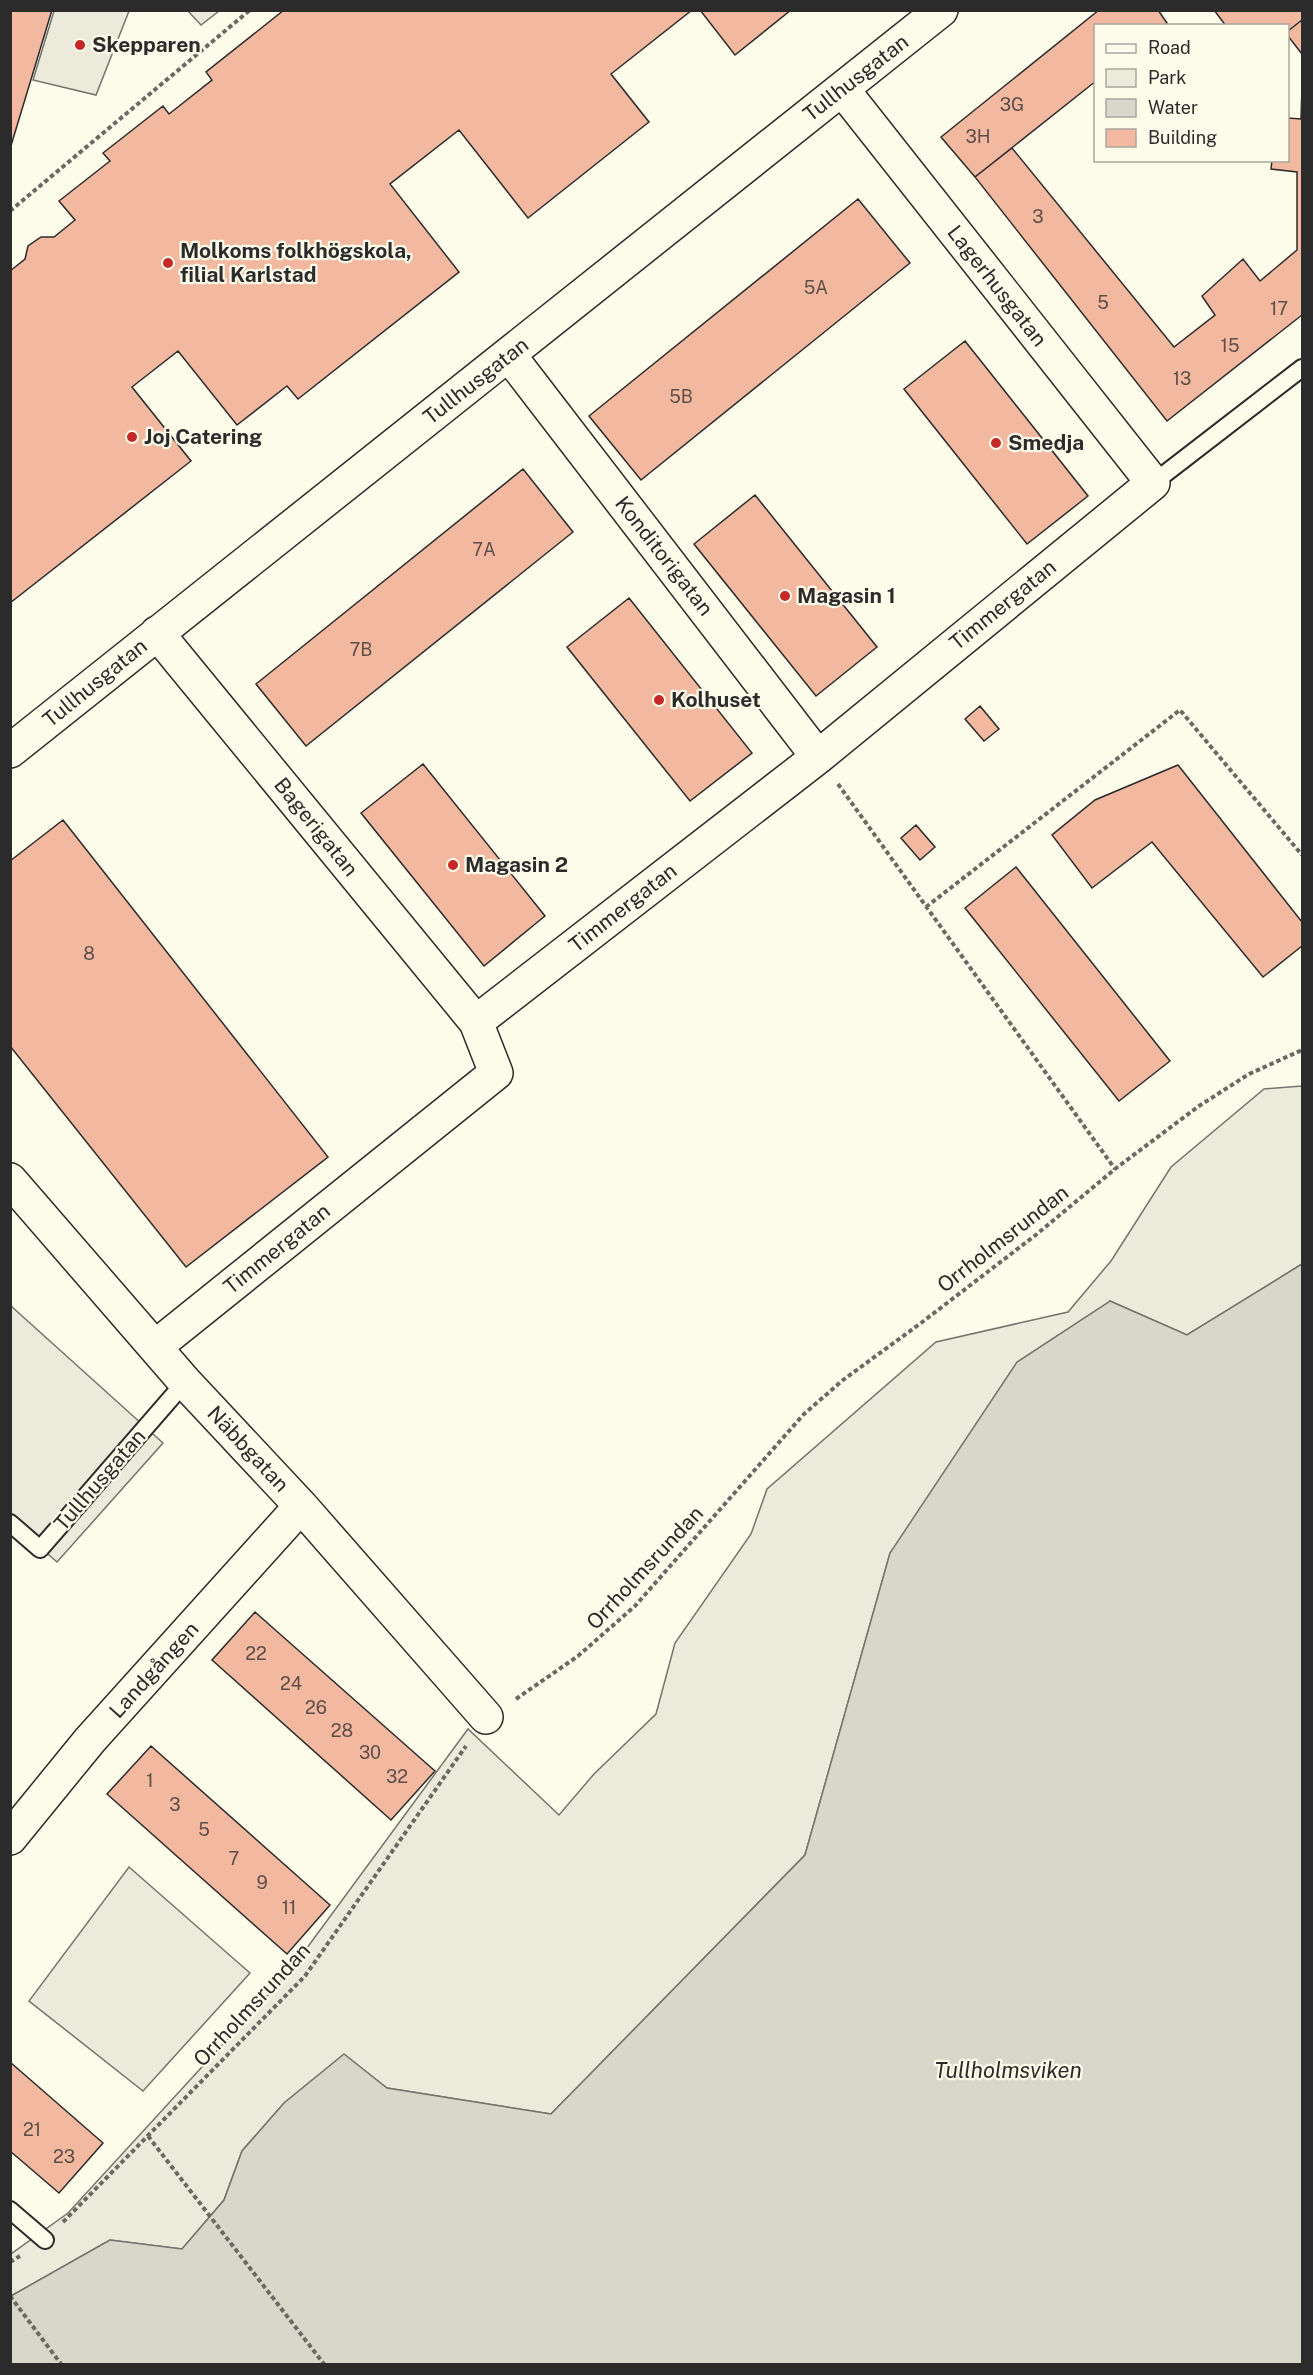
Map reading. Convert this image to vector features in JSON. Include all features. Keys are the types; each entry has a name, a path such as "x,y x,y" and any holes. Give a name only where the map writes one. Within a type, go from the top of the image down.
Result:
{"street":[{"name":"Tullhusgatan","path":"10,751 941,10"},
{"name":"Lagerhusgatan","path":"842,89 1153,483"},
{"name":"Konditorigatan","path":"509,355 818,757"},
{"name":"Timmergatan","path":"155,1347 496,1073 476,1022 818,757 1153,483"},
{"name":"Bagerigatan","path":"157,633 476,1022"},
{"name":"Näbbgatan","path":"10,1180 185,1382 301,1506 486,1717"},
{"name":"Landgången","path":"10,1838 90,1740 301,1506"}],"lane":[{"path":"1153,483 1302,368"},
{"name":"Tullhusgatan","path":"10,1522 40,1549 185,1382"},
{"path":"10,2210 45,2240"}],"path":[{"path":"10,211 250,10"},
{"path":"926,907 1179,710 1302,855"},
{"path":"818,757 1115,1169"},
{"name":"Orrholmsrundan","path":"10,2262 45,2240 305,1976 486,1717 531,1690 607,1633 635,1606 666,1568 804,1414 843,1380 1037,1234 1115,1169 1199,1106 1248,1074 1302,1050"},
{"path":"148,2136 324,2364"},
{"path":"10,2296 61,2364"}],"green space":[{"path":"1302,1086 1302,1264 1187,1335 1110,1301 890,1553 805,1855 551,2114 387,2088 344,2055 284,2103 242,2151 224,2200 182,2249 110,2240 11,2296 11,2254 68,2213 290,1971 468,1729 559,1815 594,1774 656,1714 675,1643 751,1534 767,1489 936,1342 1068,1312 1111,1261 1171,1167 1264,1089"}],"shaded area":[{"name":"Skepparen","path":"54,11 129,11 96,95 33,80"},
{"name":"Skepparen","path":"188,11 219,11 201,25"},
{"path":"11,1306 163,1443 57,1562 11,1522"},
{"path":"129,1867 250,1973 143,2091 29,2001"}],"water":[{"name":"Tullholmsviken","path":"1302,1264 1302,2364 11,2364 11,2296 110,2240 182,2249 224,2200 242,2151 284,2103 344,2054 387,2088 551,2114 805,1855 890,1553 1017,1362 1110,1301 1187,1335"}],"building":[{"path":"10,10 52,10 10,149"},
{"path":"284,10 692,10 611,74 649,122 528,218 459,130 390,184 459,272 298,399 287,386 237,425 178,351 132,387 191,461 10,603 10,271 25,259 28,246 41,237 54,237 75,220 59,201 110,161 103,153 163,106 169,114 212,80 206,72"},
{"path":"700,10 791,10 735,55"},
{"path":"1099,10 1158,10 1167,23 1094,24 1094,83 975,177 941,137"},
{"path":"1214,10 1302,10 1302,20 1289,30 1289,24 1224,24"},
{"path":"1302,20 1302,54 1289,37 1289,30"},
{"path":"1302,88 1302,315 1167,421 975,177 1012,148 1174,347 1215,315 1202,296 1243,259 1260,281 1297,250 1297,172 1271,169 1272,162 1289,162 1289,118 1301,119"},
{"path":"858,199 910,263 641,480 589,416"},
{"name":"Smedja","path":"965,341 1088,496 1027,544 904,389"},
{"path":"523,469 573,532 306,746 256,684"},
{"name":"Magasin 1","path":"755,495 877,647 816,696 694,544"},
{"name":"Kolhuset","path":"629,598 752,753 690,801 567,647"},
{"path":"980,706 999,729 984,741 965,719"},
{"name":"Magasin 2","path":"423,764 545,916 484,966 361,813"},
{"path":"1178,765 1302,922 1302,946 1263,977 1152,842 1092,888 1052,835 1095,800"},
{"path":"63,820 328,1157 186,1267 10,1046 10,861"},
{"path":"916,825 935,847 920,860 901,838"},
{"path":"1016,867 1170,1061 1119,1101 965,908"},
{"path":"255,1612 435,1771 391,1820 212,1660"},
{"path":"151,1746 330,1905 287,1954 107,1794"},
{"path":"10,2062 103,2143 59,2193 10,2151"}],"place":[{"name":"Skepparen","path":"80,45"},
{"name":"Molkoms folkhögskola, filial Karlstad","path":"168,263"},
{"name":"Joj Catering","path":"132,437"},
{"name":"Smedja","path":"996,443"},
{"name":"Magasin 1","path":"785,596"},
{"name":"Kolhuset","path":"659,700"},
{"name":"Magasin 2","path":"453,865"}]}
